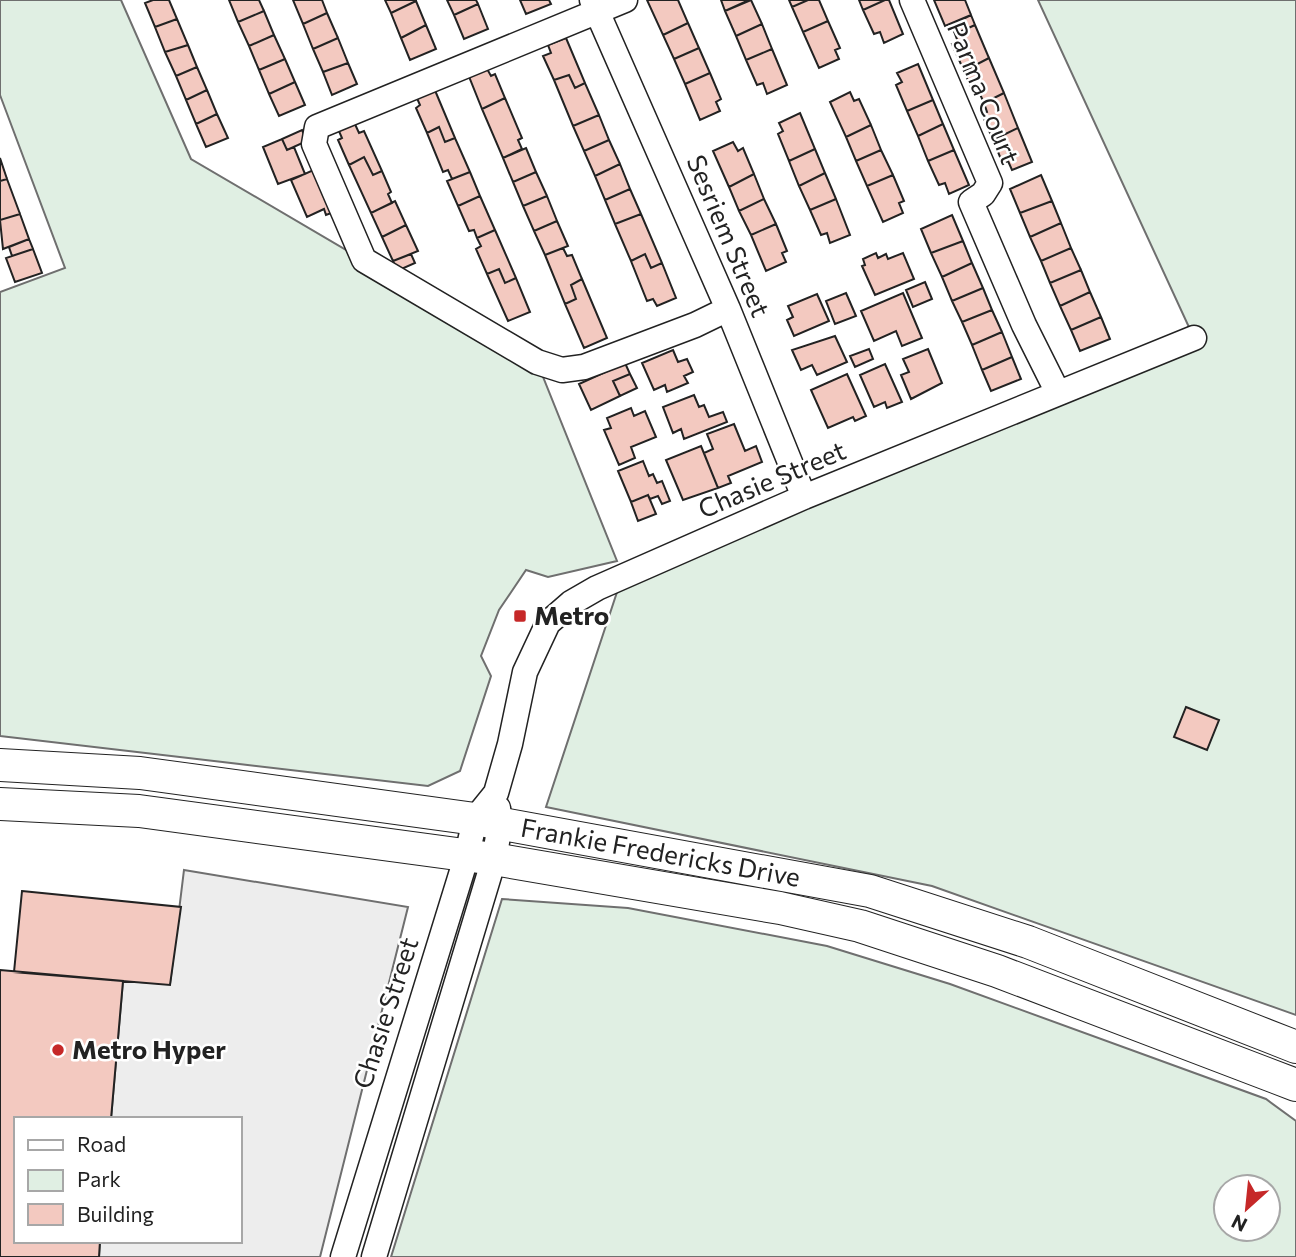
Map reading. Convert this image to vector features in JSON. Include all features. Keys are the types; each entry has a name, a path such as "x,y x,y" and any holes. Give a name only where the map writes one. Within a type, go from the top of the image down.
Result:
{"main road":[{"name":"Frankie Fredericks Drive","path":"0,765 140,773 488,822 870,891 1028,942 1296,1047"},
{"name":"Frankie Fredericks Drive","path":"0,804 139,811 481,857 780,908 860,926 997,971 1296,1085"}],"street":[{"path":"625,0 595,5 317,127 314,144 350,233 364,260 537,362 562,370 584,367 695,325 728,309"},
{"name":"Parma Court","path":"912,0 990,183 983,194 971,202 1024,325 1058,393"},
{"name":"Sesriem Street","path":"595,5 728,309 804,497"},
{"name":"Chasie Street","path":"374,1257 481,857 525,672 548,623 571,603 597,588 804,497 1194,338"},
{"name":"Chasie Street","path":"343,1257 481,857"}],"green space":[{"path":"0,0 121,0 191,159 537,362 617,561 548,577 526,570 499,610 481,656 491,676 460,771 428,786 0,736 0,292 65,268 0,95"},
{"path":"1038,0 1296,0 1296,1015 932,886 546,807 622,577 1194,338"},
{"path":"502,899 628,908 827,946 950,984 1266,1099 1296,1121 1296,1257 391,1257"}],"shaded area":[{"path":"184,870 408,907 320,1257 99,1257 100,1243 242,1243 242,1117 111,1117 123,981 170,984"}],"building":[{"path":"169,0 177,19 155,27 145,3"},
{"path":"229,0 259,0 264,11 238,22"},
{"path":"293,0 322,0 327,13 303,24"},
{"path":"385,0 416,0 416,1 391,13"},
{"path":"447,0 476,0 478,4 454,15"},
{"path":"520,0 549,0 551,4 526,14"},
{"path":"647,0 678,0 688,23 663,35"},
{"path":"721,0 749,0 725,11"},
{"path":"751,0 762,24 736,36 725,11"},
{"path":"789,0 808,0 792,7"},
{"path":"808,0 819,0 828,21 803,32 792,7"},
{"path":"859,0 885,0 863,10"},
{"path":"889,0 903,34 884,43 880,32 874,34 863,10"},
{"path":"934,0 965,0 971,15 945,26"},
{"path":"416,1 426,25 401,38 391,13"},
{"path":"478,4 488,29 464,39 454,15"},
{"path":"264,11 274,35 249,46 238,22"},
{"path":"327,13 338,38 313,49 303,24"},
{"path":"971,15 975,25 955,34 951,25"},
{"path":"177,19 188,45 165,52 155,27"},
{"path":"828,21 840,48 835,50 839,59 819,68 803,32"},
{"path":"688,23 699,48 674,59 663,35"},
{"path":"762,24 772,49 746,60 736,36"},
{"path":"426,25 436,49 410,60 401,38"},
{"path":"975,25 989,58 964,71 952,44 958,42 955,34"},
{"path":"274,35 285,59 259,70 249,46"},
{"path":"338,38 348,63 323,72 313,49"},
{"path":"566,38 585,83 575,88 569,75 554,80 543,56 551,53 548,45"},
{"path":"188,45 197,67 176,76 165,52"},
{"path":"699,48 710,73 685,84 674,59"},
{"path":"772,49 787,85 767,94 763,83 757,85 746,60"},
{"path":"989,58 1004,93 984,103 979,92 974,95 964,71"},
{"path":"285,59 295,82 269,94 259,70"},
{"path":"348,63 357,84 332,95 323,72"},
{"path":"918,64 933,100 907,111 896,85 902,82 897,73"},
{"path":"197,67 207,90 186,100 176,76"},
{"path":"486,67 491,76 495,74 505,98 482,109 468,74"},
{"path":"710,73 721,99 716,102 720,111 700,120 685,84"},
{"path":"569,75 575,88 585,83 599,115 573,126 554,80"},
{"path":"295,82 305,105 279,116 269,94"},
{"path":"434,88 455,138 445,142 439,127 427,133 416,108 420,105 416,96"},
{"path":"207,90 217,114 196,124 186,100"},
{"path":"850,92 854,101 859,99 871,125 846,137 830,102"},
{"path":"1004,93 1018,128 993,140 982,114 987,112 984,103"},
{"path":"505,98 522,138 518,140 522,149 503,158 482,109"},
{"path":"933,100 943,124 918,136 907,111"},
{"path":"800,113 815,149 789,161 778,134 783,131 779,123"},
{"path":"217,114 228,138 206,147 196,124"},
{"path":"599,115 609,140 584,151 573,126"},
{"path":"354,122 359,133 364,131 382,171 373,175 364,157 349,165 338,140 342,138 338,129"},
{"path":"943,124 954,150 928,161 918,136"},
{"path":"871,125 881,150 856,161 846,137"},
{"path":"439,127 445,142 455,138 470,172 452,179 448,170 443,172 427,133"},
{"path":"1018,128 1032,162 1012,170 1008,161 1003,164 993,140"},
{"path":"302,130 307,141 287,150 282,139"},
{"path":"282,139 287,150 294,147 305,174 278,184 263,147"},
{"path":"609,140 620,164 595,176 584,151"},
{"path":"733,142 738,151 743,148 754,174 729,187 713,151"},
{"path":"526,148 536,172 513,182 503,158"},
{"path":"815,149 825,173 799,186 789,161"},
{"path":"881,150 893,175 867,186 856,161"},
{"path":"954,150 969,185 949,194 945,183 939,185 928,161"},
{"path":"364,157 373,175 382,171 391,192 388,194 392,203 371,213 349,165"},
{"path":"0,158 7,179 0,181"},
{"path":"620,164 630,189 605,200 595,176"},
{"path":"318,168 337,211 326,215 324,209 307,217 291,180"},
{"path":"470,172 480,196 458,206 447,181"},
{"path":"536,172 547,196 523,206 513,182"},
{"path":"825,173 836,199 810,210 799,186"},
{"path":"754,174 764,199 739,211 729,187"},
{"path":"893,175 904,201 899,203 903,213 883,222 867,186"},
{"path":"1041,175 1052,201 1020,213 1010,189"},
{"path":"7,179 20,214 0,220 0,181"},
{"path":"630,189 641,214 615,224 605,200"},
{"path":"480,196 495,230 477,238 474,230 469,231 458,206"},
{"path":"547,196 557,221 534,231 523,206"},
{"path":"764,199 776,224 751,235 739,211"},
{"path":"836,199 850,235 830,243 827,233 821,235 810,210"},
{"path":"395,201 406,225 382,237 371,213"},
{"path":"1052,201 1061,223 1030,237 1020,213"},
{"path":"20,214 29,239 3,249 0,220"},
{"path":"641,214 662,263 651,268 645,254 631,261 615,224"},
{"path":"952,215 963,241 931,253 921,229"},
{"path":"557,221 568,246 545,255 534,231"},
{"path":"1061,223 1071,248 1041,261 1030,237"},
{"path":"776,224 787,251 782,253 786,262 766,271 751,235"},
{"path":"406,225 418,251 393,261 382,237"},
{"path":"495,230 516,278 505,283 499,269 487,274 476,249 481,246 477,238"},
{"path":"29,239 33,249 12,256 9,247"},
{"path":"963,241 972,263 942,277 931,253"},
{"path":"563,248 567,256 572,255 582,279 571,285 576,299 565,304 545,255"},
{"path":"1071,248 1081,270 1050,283 1041,261"},
{"path":"33,249 42,273 15,282 6,258"},
{"path":"876,253 878,258 886,254 888,259 903,253 914,279 875,295 862,266 865,265 863,259"},
{"path":"411,254 415,263 397,271 393,261"},
{"path":"645,254 651,268 662,263 676,298 657,306 653,299 647,301 631,261"},
{"path":"972,263 983,288 952,301 942,277"},
{"path":"499,269 505,283 516,278 530,312 508,321 487,274"},
{"path":"1081,270 1090,292 1060,306 1050,283"},
{"path":"582,279 607,338 584,348 565,304 576,299 571,285"},
{"path":"925,282 932,299 913,307 906,290"},
{"path":"983,288 992,310 962,322 952,301"},
{"path":"1090,292 1101,317 1071,330 1060,306"},
{"path":"846,293 856,316 835,324 826,301"},
{"path":"903,293 922,338 902,346 896,331 874,341 861,311"},
{"path":"817,294 829,321 794,336 787,320 793,317 788,306"},
{"path":"992,310 1002,332 972,345 962,322"},
{"path":"1101,317 1110,339 1080,351 1071,330"},
{"path":"1002,332 1012,357 982,370 972,345"},
{"path":"835,336 847,362 817,375 812,365 801,370 792,350"},
{"path":"869,349 873,359 855,367 850,356"},
{"path":"928,349 942,383 911,399 901,375 909,372 903,359"},
{"path":"673,350 678,362 687,359 693,372 684,376 688,383 667,392 665,385 654,390 642,363"},
{"path":"1012,357 1021,379 991,391 982,370"},
{"path":"625,363 630,374 613,381 620,396 591,410 579,384"},
{"path":"885,364 902,402 887,408 885,402 874,407 860,375"},
{"path":"630,374 637,388 620,396 613,381"},
{"path":"847,374 866,416 855,421 853,417 828,428 811,390"},
{"path":"694,395 699,407 704,405 709,417 723,412 727,422 684,439 681,429 673,433 663,407"},
{"path":"631,408 634,416 645,411 656,437 631,447 635,458 619,465 604,430 611,428 607,418"},
{"path":"734,424 745,451 756,446 762,462 728,476 731,483 718,488 704,453 713,449 707,434"},
{"path":"701,446 718,488 683,500 666,460"},
{"path":"643,461 649,476 653,474 657,483 662,481 670,501 662,504 658,496 650,499 648,495 631,502 618,471"},
{"path":"648,495 656,514 638,521 631,502"},
{"path":"1186,707 1219,720 1207,750 1174,737"},
{"path":"22,891 181,907 170,985 14,972"},
{"name":"Metro Hyper","path":"0,970 123,981 111,1117 14,1117 14,1243 100,1243 99,1257 0,1257"}],"place":[{"name":"Metro","path":"520,616"},
{"name":"Metro Hyper","path":"58,1050"}]}
